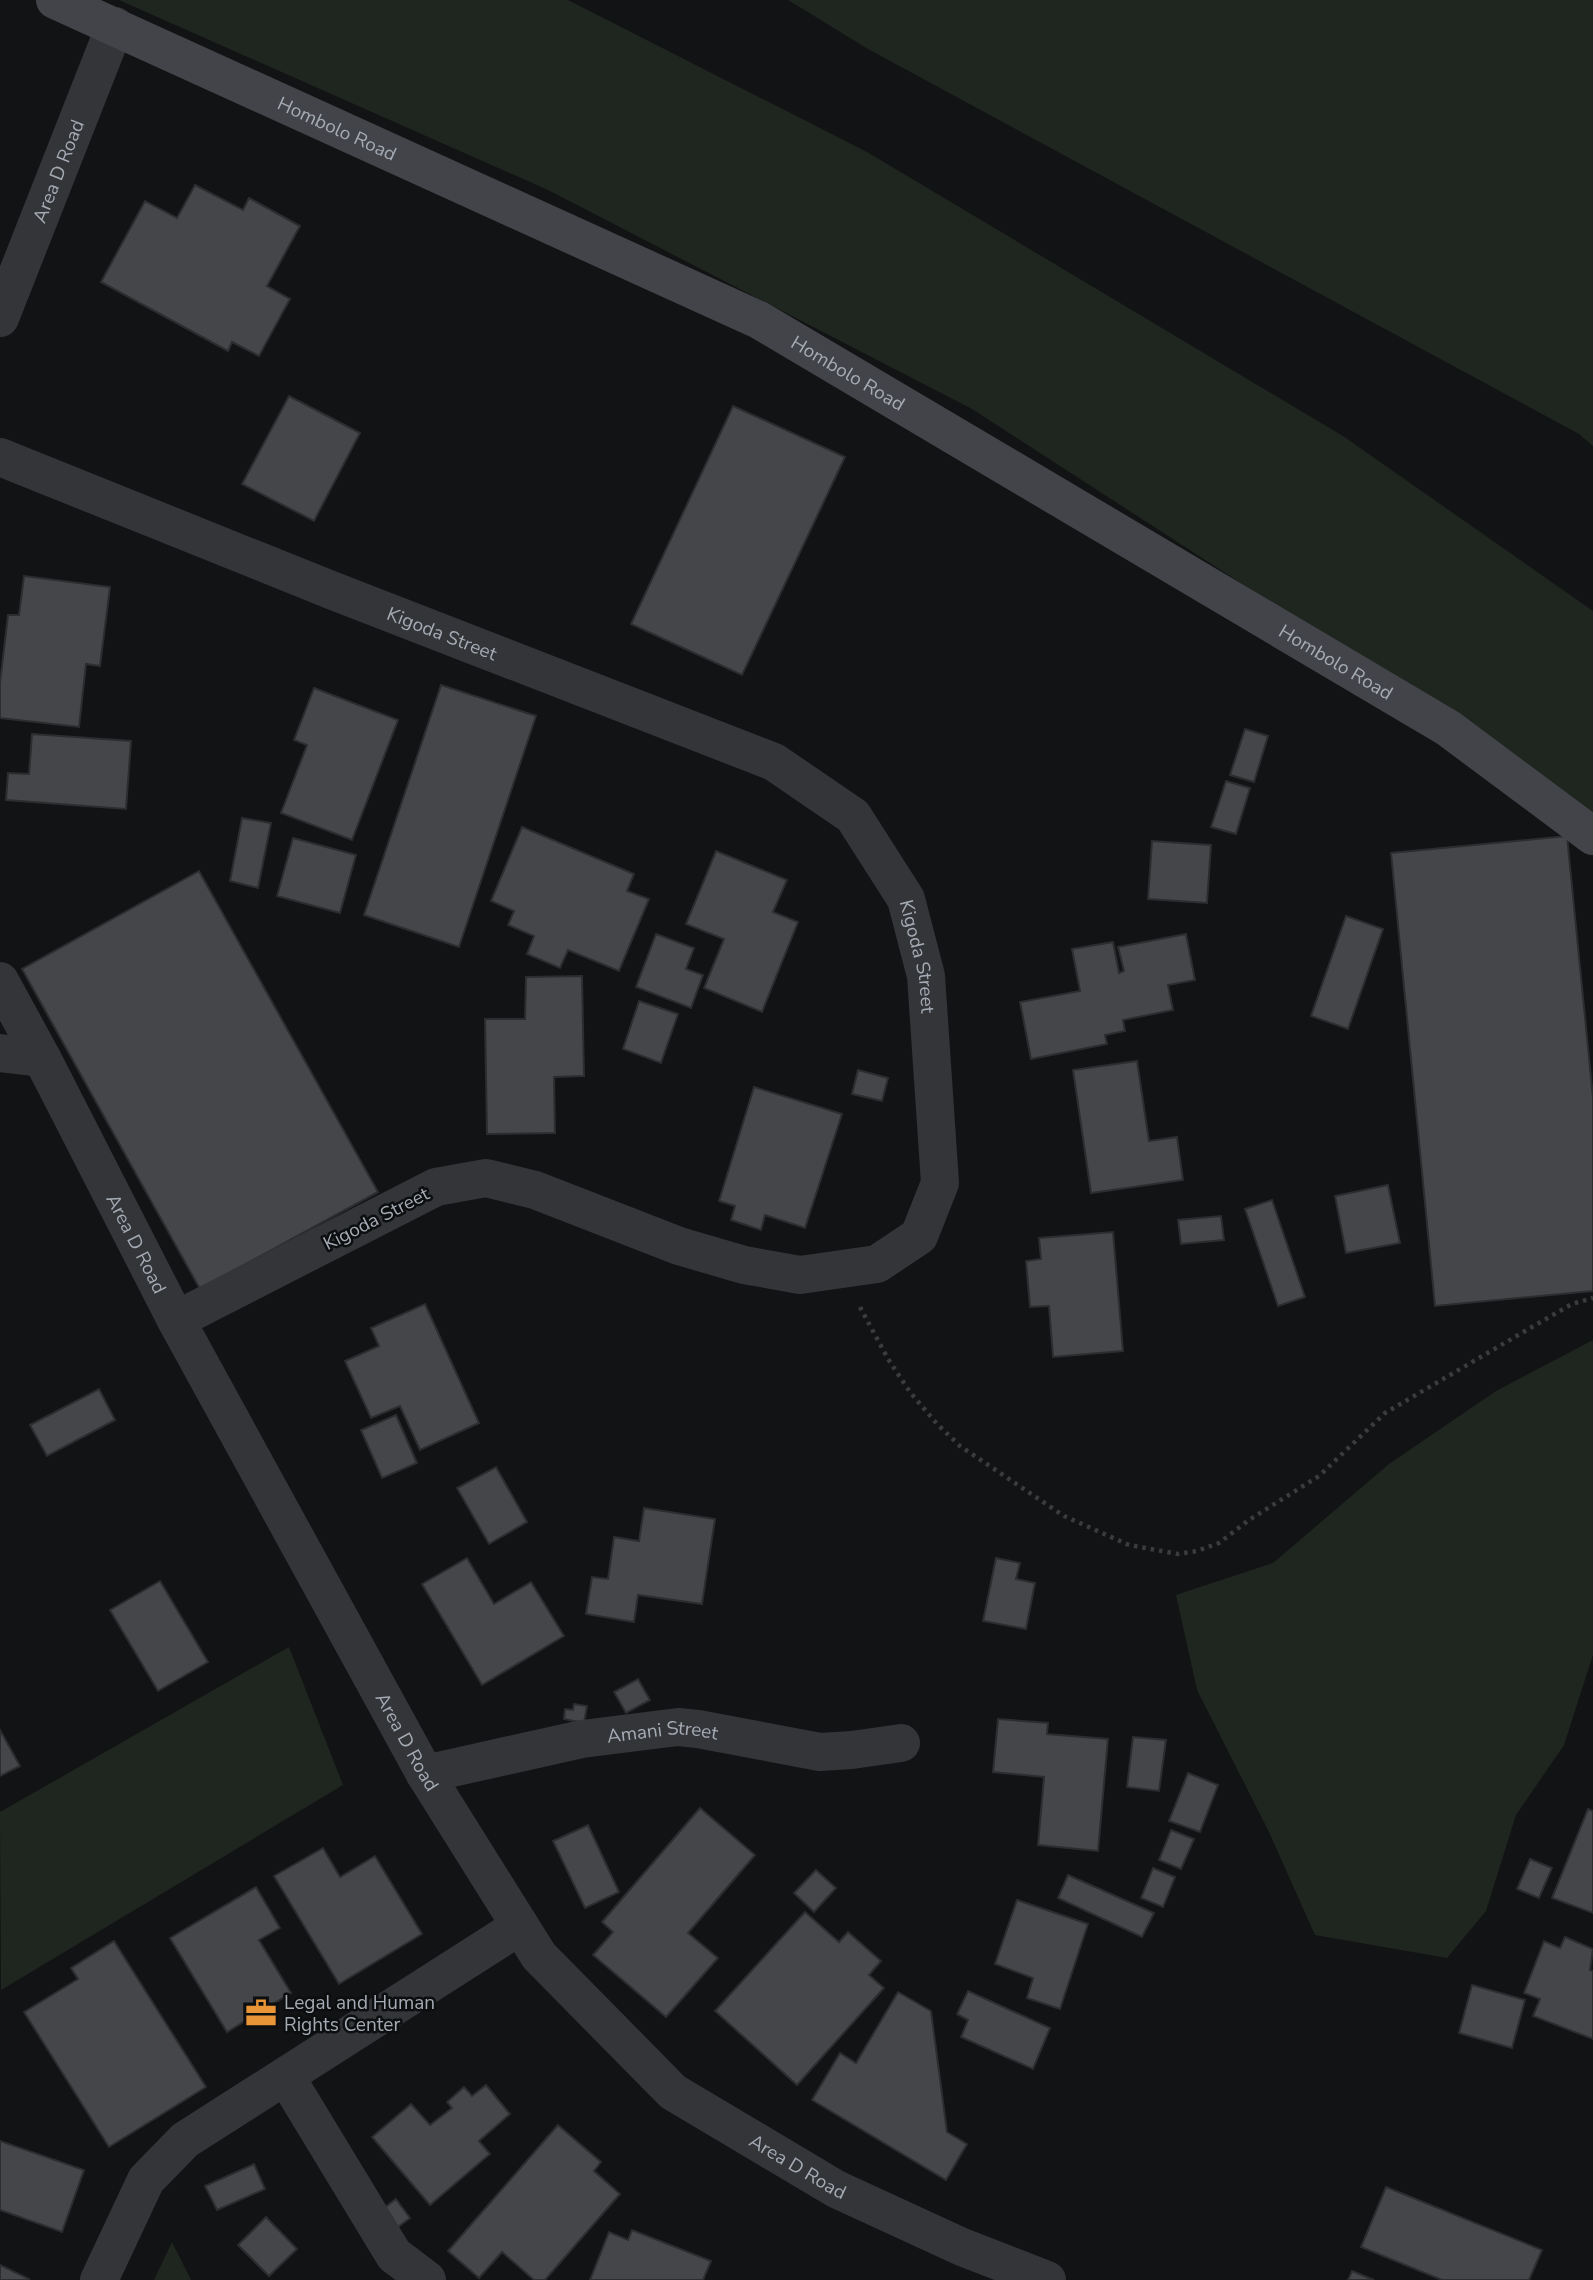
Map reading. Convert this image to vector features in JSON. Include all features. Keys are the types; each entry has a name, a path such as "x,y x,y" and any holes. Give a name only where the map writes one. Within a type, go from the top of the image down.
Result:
{"street":[{"name":"Hombolo Road","path":"55,0 759,320 1448,728 1593,836"},
{"name":"Area D Road","path":"0,318 115,26"},
{"name":"Kigoda Street","path":"0,457 331,590 774,762 853,816 906,899 926,976 940,1183 919,1236 877,1264 800,1275 744,1265 679,1247 535,1189 486,1178 436,1187 176,1320"},
{"name":"Area D Road","path":"0,981 176,1320 425,1774 539,1956 673,2092 836,2189 962,2247 1047,2280"},
{"path":"0,1053 42,1059"},
{"name":"Amani Street","path":"425,1774 582,1739 678,1727 698,1728 820,1752 901,1743"},
{"path":"99,2280 146,2180 185,2140 520,1926"},
{"path":"286,2077 394,2255 427,2280"}],"path":[{"path":"841,1269 888,1359 910,1392 960,1446 1064,1516 1129,1545 1178,1554 1219,1543 1249,1520 1319,1476 1385,1413 1572,1304 1593,1298"}],"shaded area":[{"path":"119,0 568,0 867,152 1343,436 1593,611 1593,824 1301,622 972,409 548,190"},
{"path":"788,0 1593,0 1593,446 1579,434 868,49"},
{"path":"1593,1340 1593,1655 1564,1745 1516,1815 1486,1911 1447,1958 1315,1935 1268,1830 1197,1690 1176,1595 1273,1563 1389,1464 1496,1391"},
{"path":"289,1647 343,1785 1,1990 0,1812"},
{"path":"172,2242 191,2280 154,2280"}],"building":[{"path":"195,185 243,210 249,198 300,226 267,286 290,299 259,356 232,342 228,351 101,282 145,201 177,218"},
{"path":"289,396 360,433 314,521 242,484"},
{"path":"733,406 845,457 742,675 631,624"},
{"path":"24,576 110,587 100,666 86,664 79,727 0,718 0,683 8,615 19,615"},
{"path":"441,685 536,716 459,947 364,915"},
{"path":"314,688 398,720 352,840 281,813 307,745 294,740"},
{"path":"1245,729 1268,736 1254,782 1230,775"},
{"path":"32,734 131,741 126,809 6,800 8,773 29,774"},
{"path":"1226,781 1250,788 1236,834 1211,827"},
{"path":"242,818 271,823 258,888 230,881"},
{"path":"522,827 634,874 627,891 649,899 619,971 568,950 560,968 527,954 534,936 508,925 514,911 491,901"},
{"path":"1567,836 1593,1098 1593,1291 1435,1306 1391,853"},
{"path":"293,838 356,855 340,913 277,896"},
{"path":"1152,841 1211,845 1207,903 1148,899"},
{"path":"716,851 787,880 773,912 798,922 762,1012 704,988 724,939 686,924"},
{"path":"199,871 378,1192 200,1289 22,969"},
{"path":"1346,916 1383,929 1348,1029 1311,1016"},
{"path":"656,934 694,948 686,969 703,975 691,1008 636,987"},
{"path":"1186,934 1195,980 1168,985 1173,1010 1123,1020 1125,1031 1105,1035 1107,1044 1031,1059 1020,1002 1080,991 1072,949 1113,942 1119,973 1124,971 1118,947"},
{"path":"582,976 584,1076 554,1077 555,1133 487,1134 485,1019 525,1019 526,977"},
{"path":"639,1001 678,1014 661,1063 623,1049"},
{"path":"1137,1061 1149,1141 1177,1137 1183,1180 1091,1193 1073,1070"},
{"path":"858,1070 888,1078 882,1101 852,1094"},
{"path":"754,1087 842,1114 805,1228 765,1215 761,1230 731,1220 735,1206 719,1201"},
{"path":"1388,1185 1400,1243 1346,1253 1335,1196"},
{"path":"1272,1200 1305,1297 1278,1306 1245,1209"},
{"path":"1221,1216 1224,1240 1181,1244 1178,1220"},
{"path":"1113,1232 1123,1351 1053,1357 1049,1306 1030,1307 1026,1261 1041,1259 1039,1238"},
{"path":"425,1304 479,1423 420,1450 400,1406 371,1418 345,1361 379,1346 371,1328"},
{"path":"99,1389 115,1420 47,1456 30,1425"},
{"path":"396,1415 417,1463 382,1478 361,1430"},
{"path":"496,1467 527,1522 489,1544 457,1488"},
{"path":"644,1508 715,1519 702,1604 638,1595 634,1622 586,1614 592,1577 608,1579 614,1537 639,1541"},
{"path":"467,1558 494,1604 531,1582 564,1636 482,1685 422,1584"},
{"path":"996,1558 1020,1563 1016,1579 1035,1583 1026,1629 983,1621"},
{"path":"160,1581 208,1662 158,1691 110,1610"},
{"path":"638,1679 650,1700 626,1713 614,1692"},
{"path":"574,1704 587,1706 584,1723 564,1719 565,1709 573,1710"},
{"path":"998,1719 1048,1723 1047,1734 1108,1739 1098,1851 1038,1845 1044,1777 993,1772"},
{"path":"0,1730 20,1766 0,1776"},
{"path":"1133,1737 1166,1740 1159,1791 1127,1787"},
{"path":"1188,1773 1218,1785 1200,1832 1169,1821"},
{"path":"700,1808 755,1855 688,1933 718,1958 666,2017 593,1955 613,1932 602,1922"},
{"path":"1588,1809 1593,1811 1593,1913 1552,1898"},
{"path":"588,1825 619,1892 585,1908 553,1841"},
{"path":"1171,1830 1194,1839 1181,1869 1159,1860"},
{"path":"323,1848 340,1877 375,1856 422,1934 339,1984 274,1876"},
{"path":"1530,1859 1552,1868 1539,1898 1517,1889"},
{"path":"1153,1868 1175,1877 1163,1907 1141,1898"},
{"path":"816,1870 836,1888 814,1912 794,1893"},
{"path":"1068,1875 1154,1913 1142,1937 1058,1898"},
{"path":"256,1887 280,1928 259,1940 291,1993 227,2032 170,1938"},
{"path":"1017,1900 1088,1924 1060,2009 1027,1998 1033,1978 995,1964"},
{"path":"805,1912 839,1942 848,1932 881,1961 869,1975 884,1988 797,2085 715,2011"},
{"path":"1565,1937 1593,1949 1590,1970 1593,1971 1593,2039 1533,2016 1540,1999 1524,1993 1544,1941 1560,1948"},
{"path":"114,1941 206,2087 109,2147 24,2012 78,1979 71,1968"},
{"path":"1472,1985 1525,2000 1512,2048 1459,2033"},
{"path":"968,1991 1050,2028 1033,2069 961,2037 968,2020 957,2014"},
{"path":"898,1992 931,2011 947,2132 967,2144 946,2180 812,2100 840,2053 856,2063"},
{"path":"486,2085 510,2114 479,2141 490,2154 430,2205 372,2137 411,2104 430,2125 452,2108 447,2102 464,2087 472,2096"},
{"path":"558,2125 601,2162 594,2171 620,2194 545,2280 534,2280 502,2252 479,2278 448,2251"},
{"path":"0,2141 84,2170 62,2232 0,2210"},
{"path":"254,2164 265,2189 217,2210 205,2186"},
{"path":"1386,2187 1542,2250 1529,2280 1442,2280 1361,2247"},
{"path":"396,2199 410,2218 398,2227 384,2208"},
{"path":"266,2217 297,2249 269,2276 238,2245"},
{"path":"632,2230 711,2261 703,2280 590,2280 609,2232 628,2240"},
{"path":"0,2265 29,2279 0,2280"},
{"path":"1352,2271 1374,2280 1348,2280"}],"place":[{"name":"Legal and Human Rights Center","path":"261,2013"}]}
